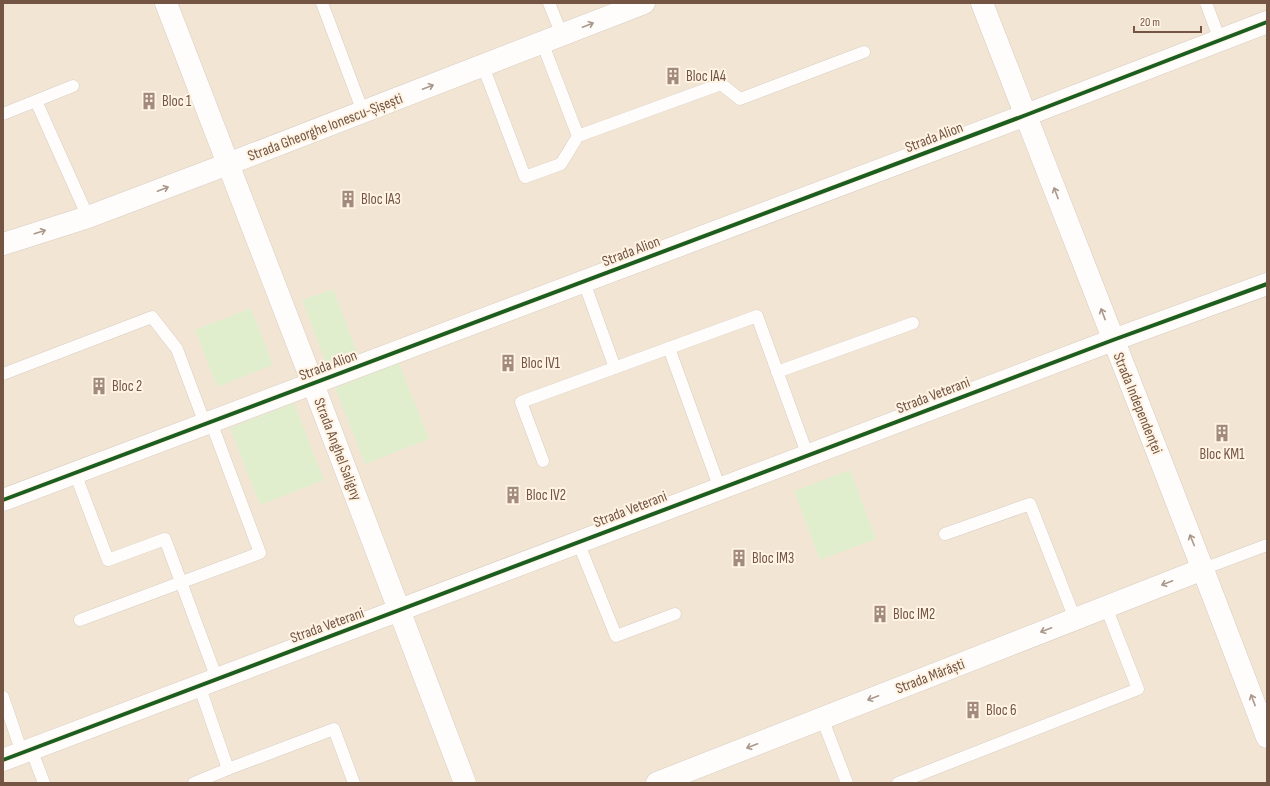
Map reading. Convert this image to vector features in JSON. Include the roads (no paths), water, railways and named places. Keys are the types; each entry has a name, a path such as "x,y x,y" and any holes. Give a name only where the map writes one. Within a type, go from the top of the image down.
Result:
{"street":[{"name":"Strada Anghel Saligny","path":"166,3 465,783"},
{"name":"Strada Gheorghe Ionescu-Șișești","path":"3,244 88,217 644,3"},
{"name":"Strada Independenței","path":"982,3 1267,737"},
{"name":"Strada Alion","path":"3,500 1026,115 1267,22"},
{"name":"Strada Veterani","path":"19,754 1113,340 1267,284"},
{"name":"Strada Mărăști","path":"657,783 1203,569"}],"lane":[{"path":"322,3 363,112"},
{"path":"549,3 552,39 578,136"},
{"path":"1206,3 1220,40"},
{"path":"483,66 525,177 561,164 578,136 721,84 740,99 864,52"},
{"path":"3,114 73,86"},
{"path":"36,101 88,217"},
{"path":"584,282 615,368"},
{"path":"543,461 521,402 757,316 808,456"},
{"path":"4,369 152,317 177,349 260,553 80,620"},
{"path":"778,372 913,322"},
{"path":"669,348 720,489"},
{"path":"75,473 108,560 165,539 182,583 208,682 228,769"},
{"path":"945,534 1030,504 1075,619"},
{"path":"578,542 616,636 675,614"},
{"path":"1203,569 1267,545"},
{"path":"898,783 1138,689 1106,607"},
{"path":"3,697 19,754 44,783"},
{"path":"822,718 847,783"},
{"path":"194,783 334,729 354,783"}],"place":[{"name":"Bloc IA4","path":"673,76"},
{"name":"Bloc 1","path":"149,101"},
{"name":"Bloc IA3","path":"348,199"},
{"name":"Bloc IV1","path":"508,363"},
{"name":"Bloc 2","path":"99,386"},
{"name":"Bloc KM1","path":"1222,433"},
{"name":"Bloc IV2","path":"513,495"},
{"name":"Bloc IM3","path":"739,558"},
{"name":"Bloc IM2","path":"880,614"},
{"name":"Bloc 6","path":"973,710"}]}
